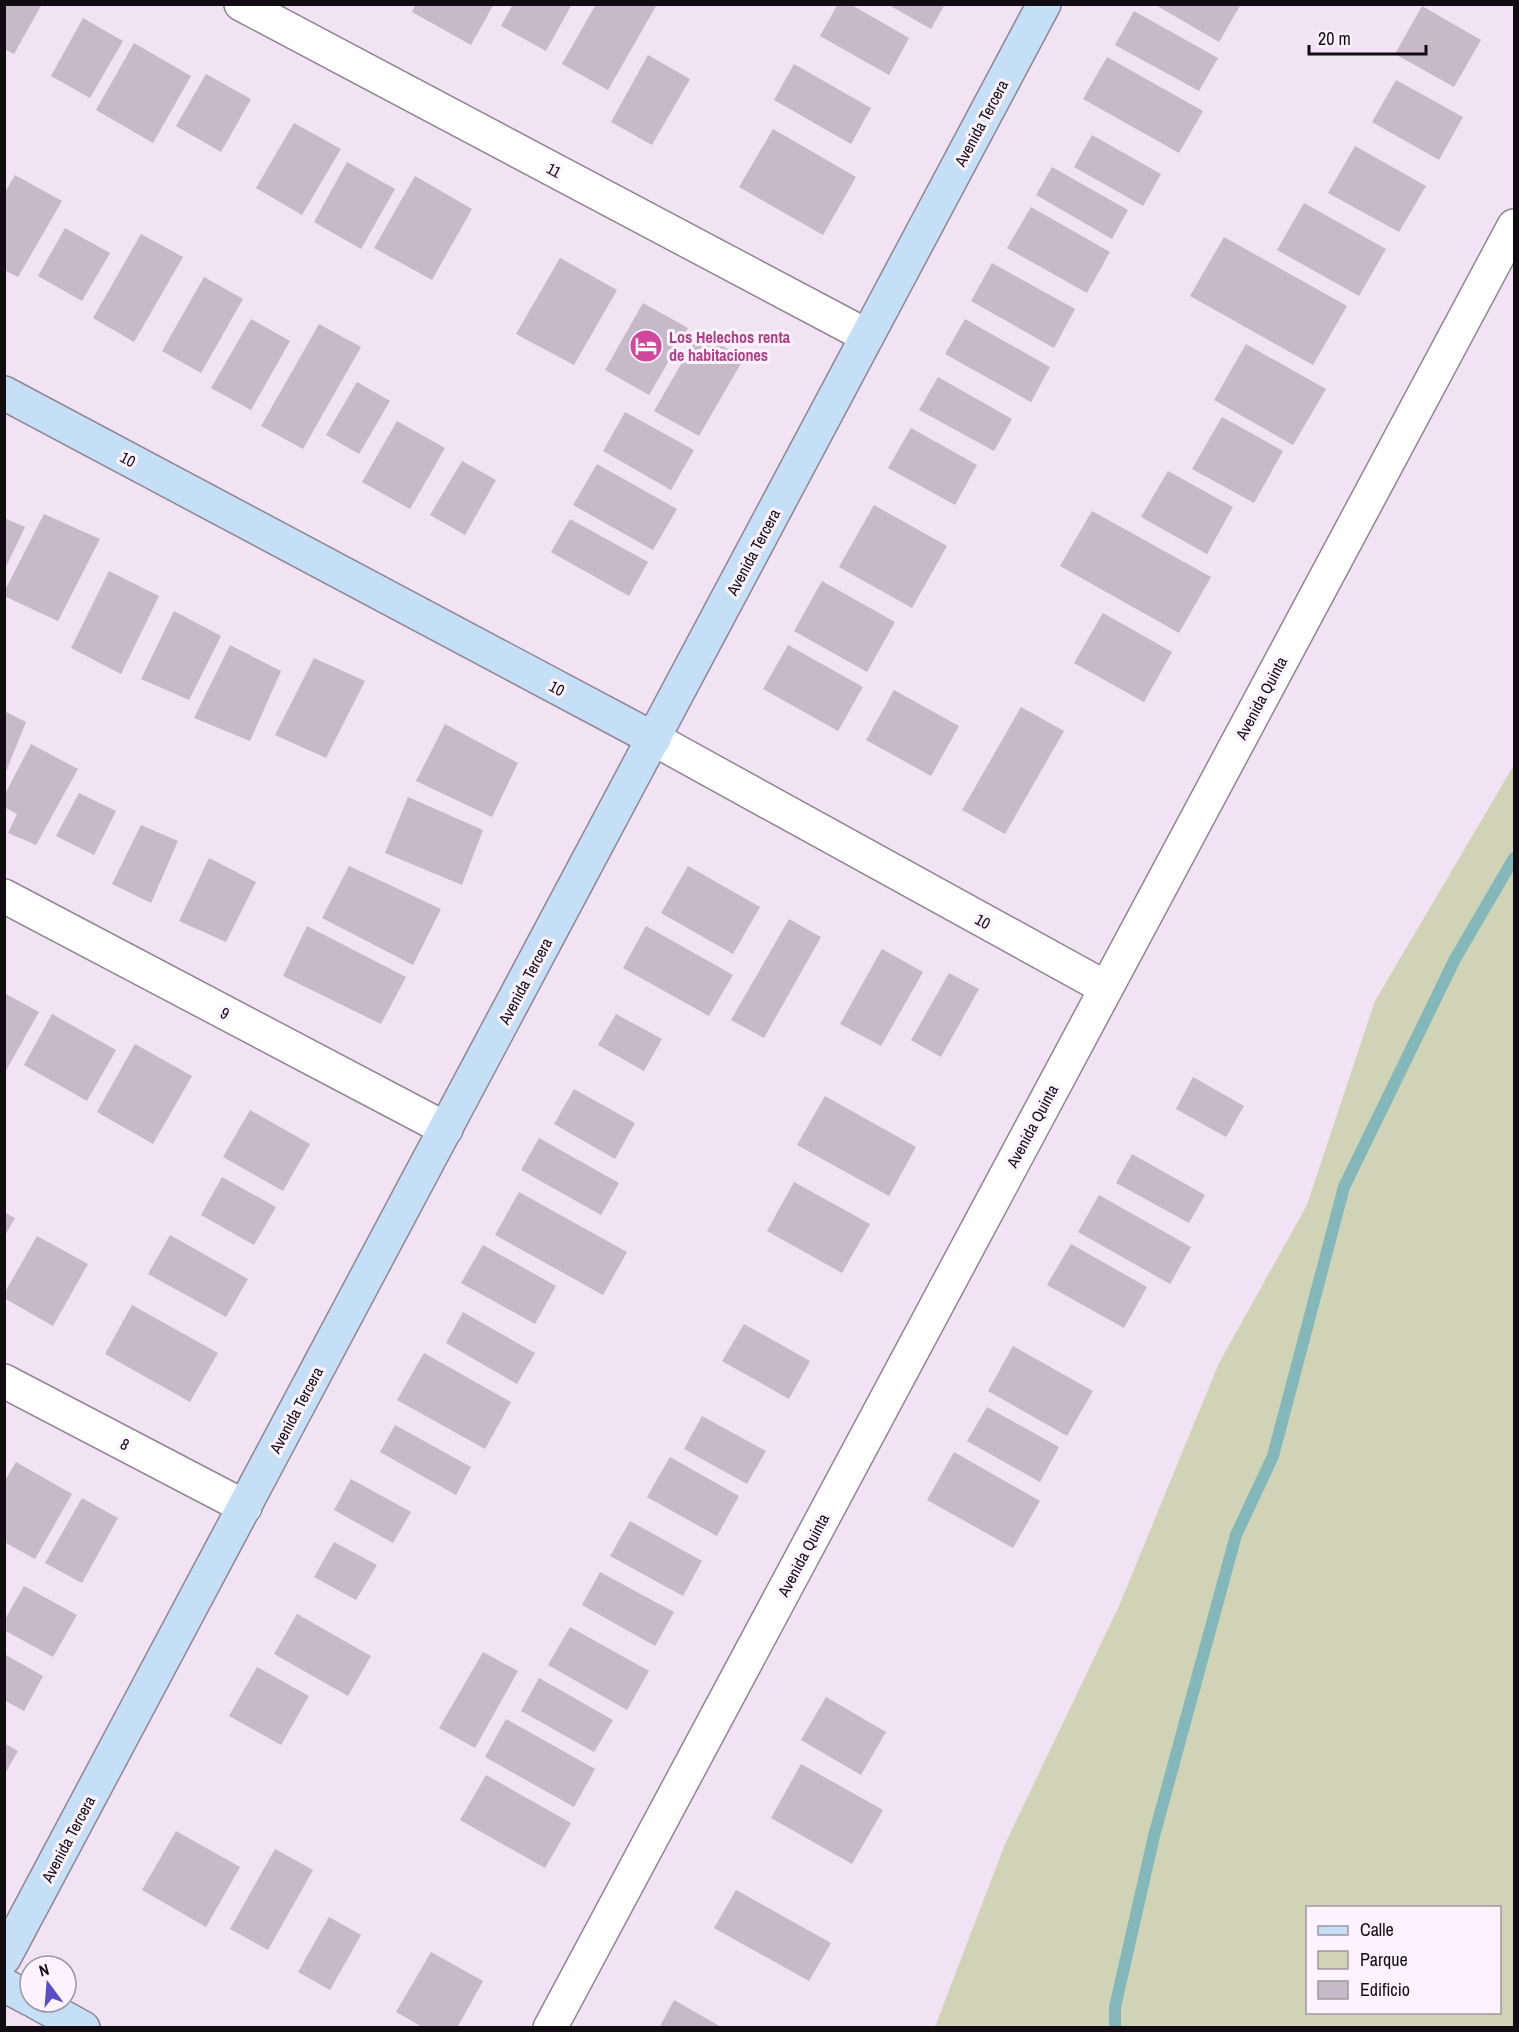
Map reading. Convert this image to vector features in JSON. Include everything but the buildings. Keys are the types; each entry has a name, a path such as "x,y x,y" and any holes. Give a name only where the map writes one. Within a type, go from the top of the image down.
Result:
{"street":[{"name":"11","path":"241,4 867,336"},
{"name":"Avenida Tercera","path":"4,1958 1044,4"},
{"name":"Avenida Quinta","path":"550,2028 1515,226"},
{"name":"10","path":"4,393 654,739 1106,988"},
{"name":"9","path":"4,896 446,1130"},
{"name":"8","path":"4,1381 245,1508"},
{"path":"4,1985 18,1993"},
{"path":"58,2014 84,2028"}],"green space":[{"path":"1514,765 1514,2027 935,2027 1005,1844 1119,1606 1219,1363 1307,1205 1375,1001"}],"waterway":[{"path":"1115,2028 1115,2007 1154,1836 1236,1535 1273,1456 1344,1187 1455,959 1514,858"}],"place":[{"name":"Los Helechos renta de habitaciones","path":"646,346"}]}
